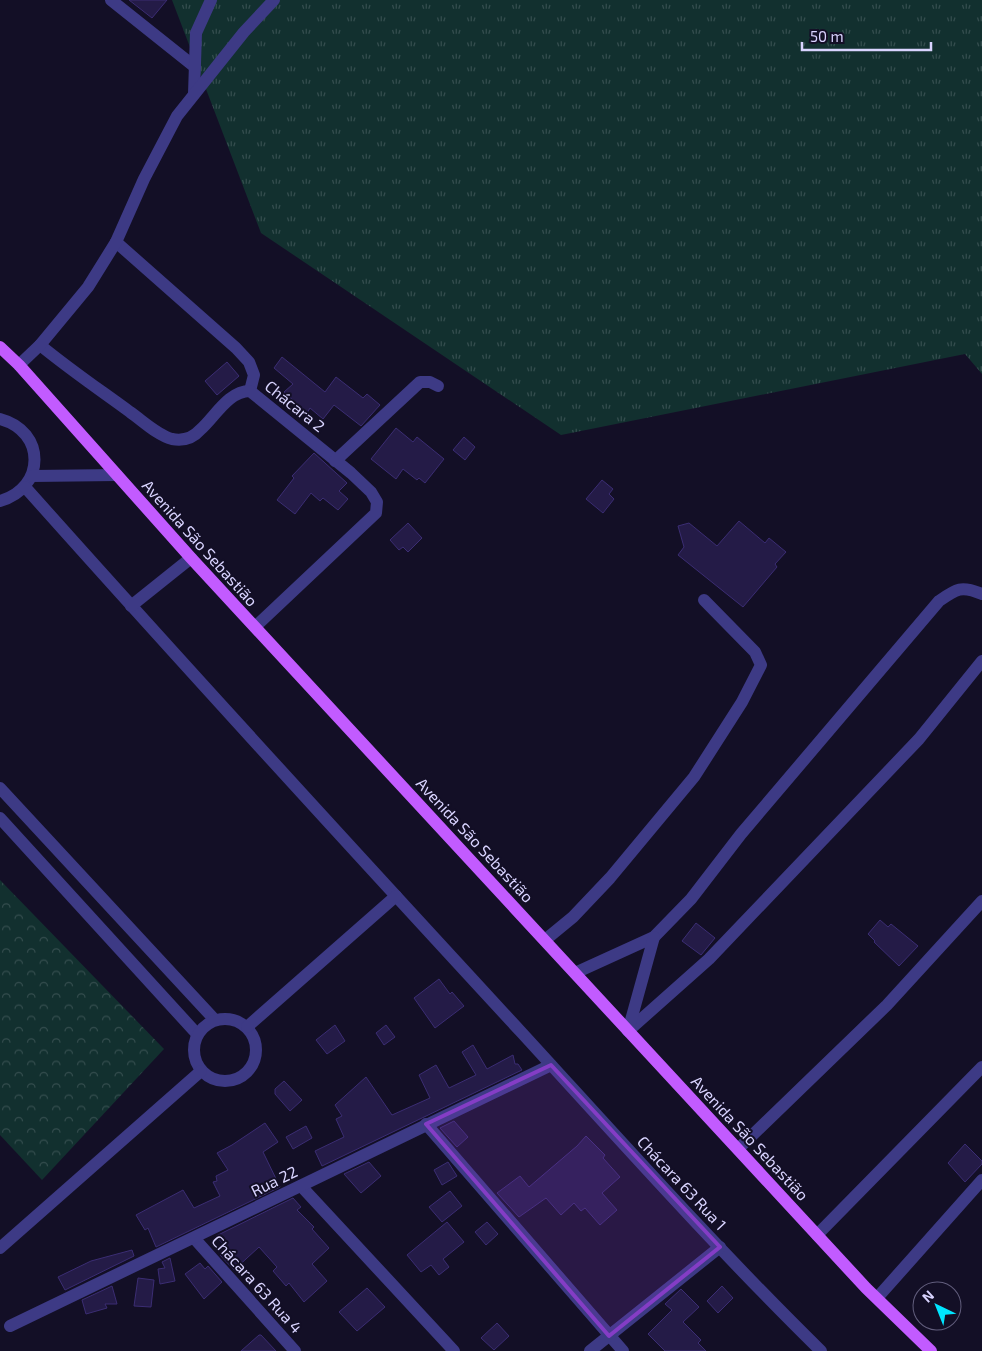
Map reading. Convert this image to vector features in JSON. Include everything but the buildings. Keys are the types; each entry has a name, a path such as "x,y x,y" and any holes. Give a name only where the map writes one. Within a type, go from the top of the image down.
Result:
{"main road":[{"name":"Avenida São Sebastião","path":"0,347 19,365 191,558 738,1149 877,1298 930,1351"}],"street":[{"path":"110,0 195,67"},
{"path":"194,94 196,33 210,0"},
{"path":"19,365 40,346 66,317 88,287 116,242 166,136 178,116 244,32 274,0"},
{"path":"116,242 236,348 249,362 254,375 250,391"},
{"name":"Chácara 2","path":"40,346 166,437 174,439 191,437 200,431 230,399 238,394 250,391 372,492 378,502 376,514 255,627"},
{"path":"335,461 420,382 430,382 438,386"},
{"path":"0,419 21,428 29,439 34,451 35,464 28,482 12,497 0,500"},
{"path":"28,482 117,475"},
{"name":"Chácara 63 Rua 1","path":"28,482 131,606 720,1247 590,1351"},
{"path":"131,606 191,558"},
{"path":"575,973 654,937 691,899 741,834 938,601 956,589 968,588 982,594"},
{"path":"545,940 573,917 610,878 694,777 742,702 761,664 755,652 704,600"},
{"path":"628,1030 722,945 919,739 982,661"},
{"path":"0,788 215,1020"},
{"path":"0,818 197,1034"},
{"path":"247,1027 396,896"},
{"path":"738,1149 886,1005 982,901"},
{"path":"628,1030 654,937"},
{"path":"232,1019 247,1027 256,1041 256,1058 247,1073 232,1081 215,1080 200,1071 194,1060 193,1047 197,1034 215,1020 232,1019"},
{"name":"Rua 22","path":"10,1326 551,1065"},
{"path":"817,1234 982,1066"},
{"path":"0,1248 200,1071"},
{"path":"426,1124 623,1351"},
{"path":"877,1298 982,1180"},
{"path":"301,1186 454,1351"},
{"name":"Chácara 63 Rua 4","path":"194,1238 295,1351"},
{"path":"720,1247 771,1302 821,1351"}],"highlighted area":[{"path":"551,1065 720,1247 609,1336 426,1124"}],"green space":[{"path":"172,0 982,0 982,374 965,354 561,435 261,233"},
{"path":"0,880 164,1049 42,1180 0,1135"}]}
